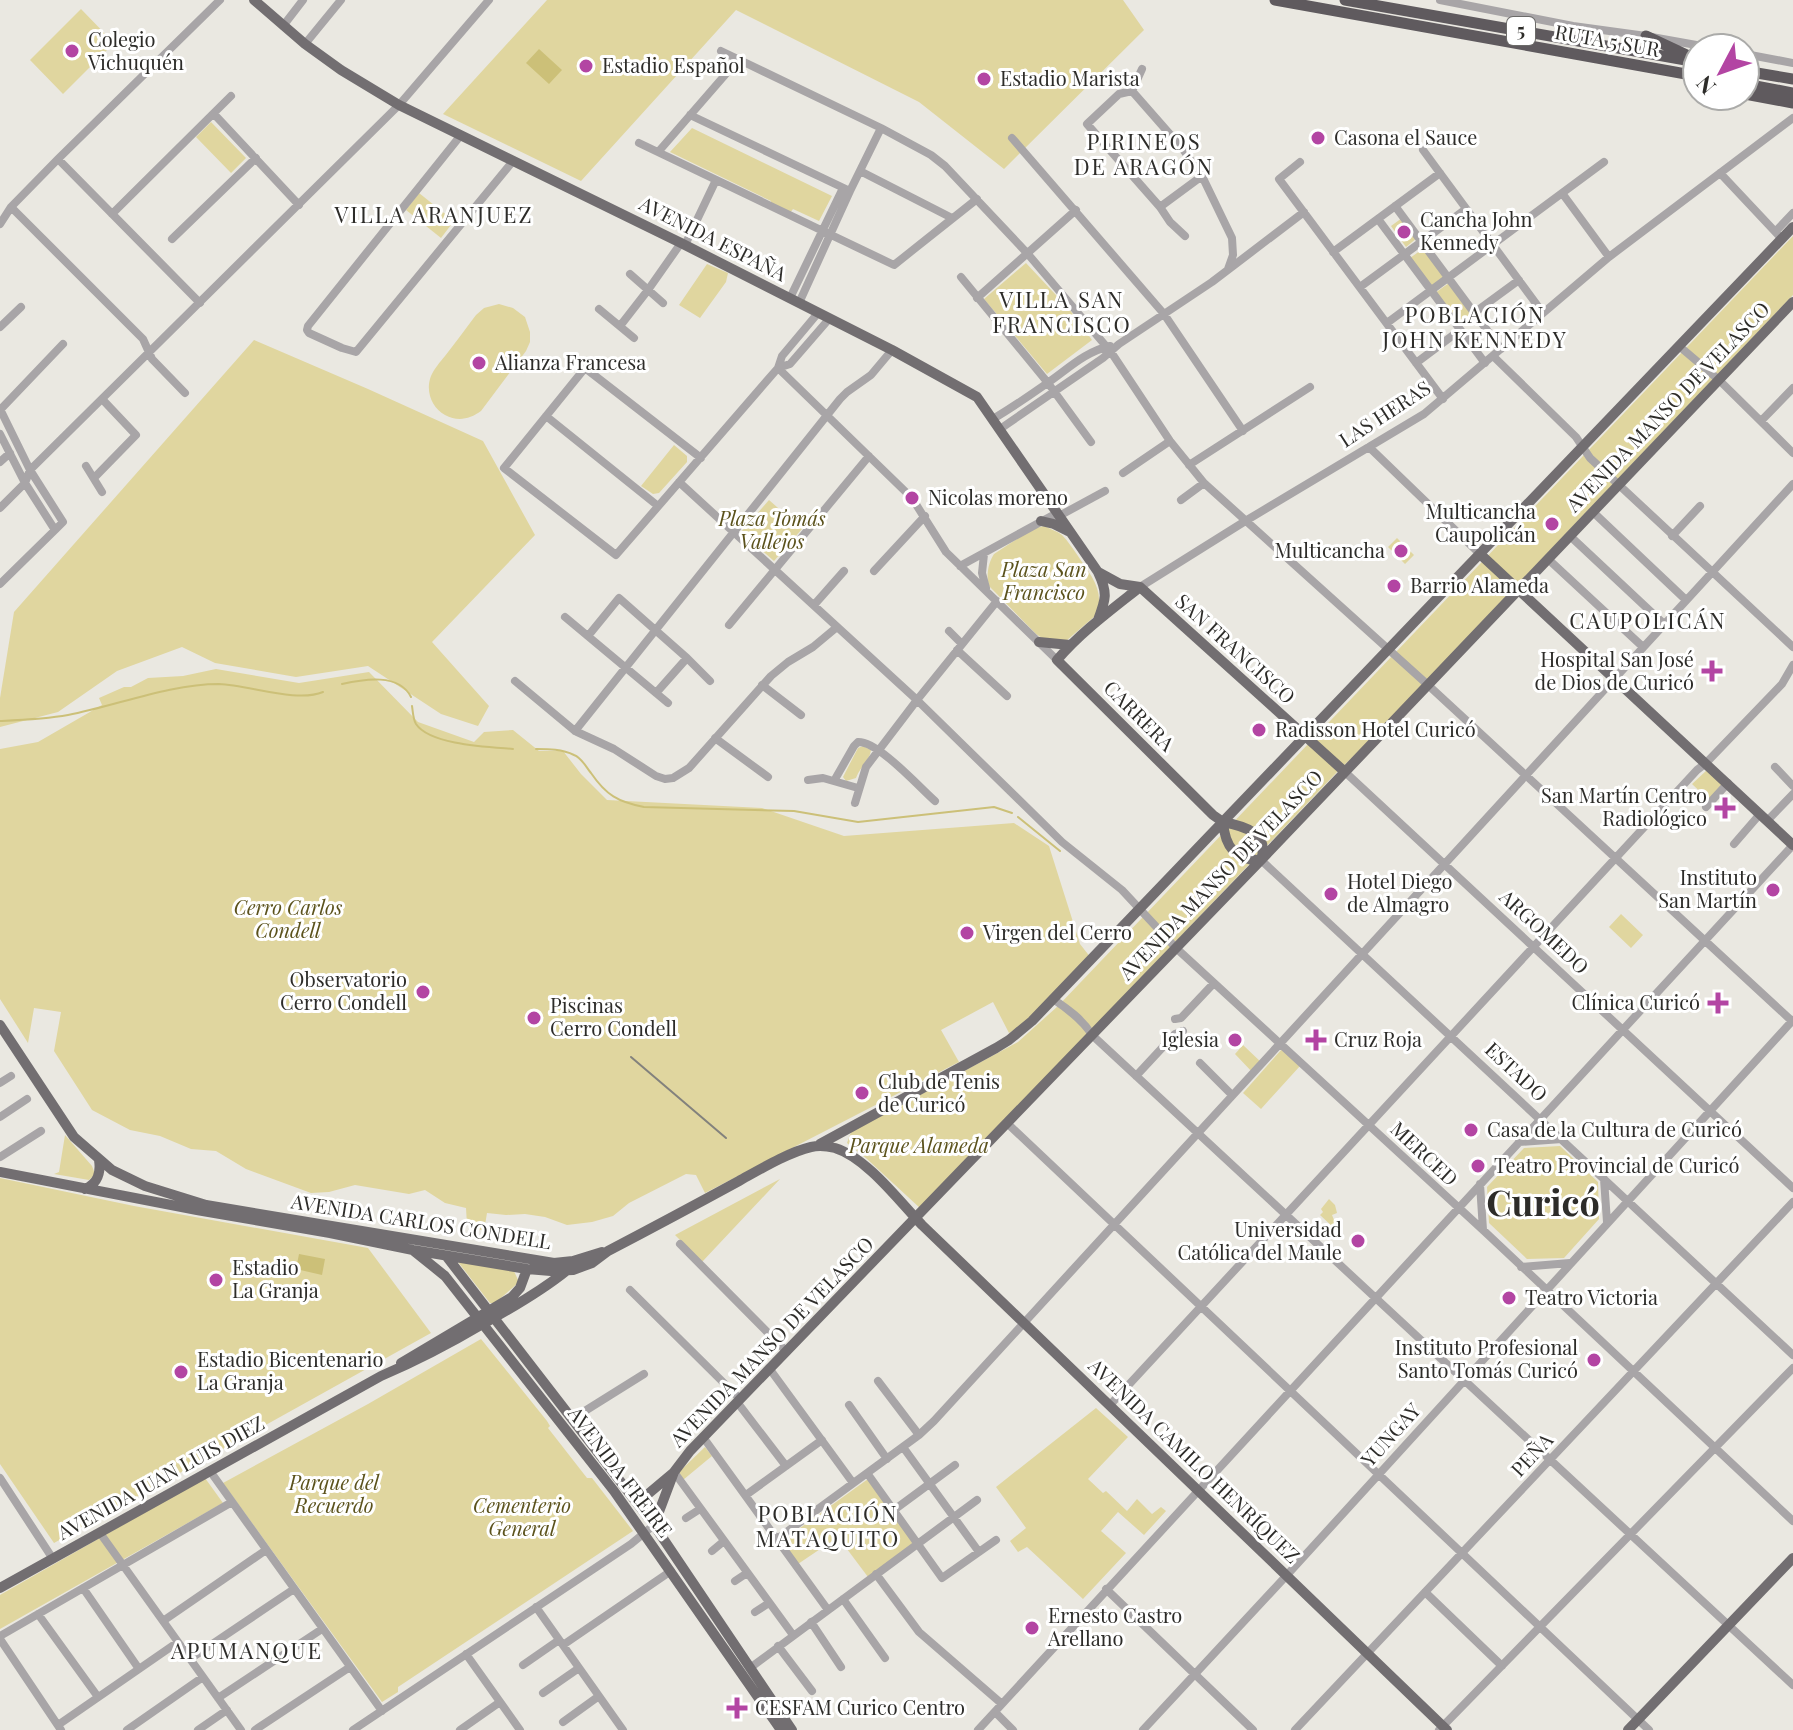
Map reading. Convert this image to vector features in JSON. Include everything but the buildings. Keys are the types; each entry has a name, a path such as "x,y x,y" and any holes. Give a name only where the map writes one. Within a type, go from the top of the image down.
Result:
{"highway":[{"name":"RUTA 5 SUR","path":"1275,0 1681,74"},
{"name":"RUTA 5 SUR","path":"1345,0 1681,58"},
{"path":"1646,36 1681,53"},
{"path":"1761,74 1793,79"},
{"path":"1761,87 1793,93"},
{"path":"1761,97 1793,103"}],"main road":[{"name":"AVENIDA ESPAÑA","path":"254,0 305,44 399,105 683,244 892,350 977,397 1098,572 1105,587 1105,601 1098,620"},
{"name":"AVENIDA MANSO DE VELASCO","path":"608,1251 751,1174 825,1142 1009,1040 1026,1026 1679,346 1779,235 1793,227"},
{"name":"AVENIDA MANSO DE VELASCO","path":"654,1525 674,1472 685,1456 1261,860 1793,302"},
{"path":"1041,521 1070,532"},
{"path":"1480,554 1793,845"},
{"path":"1098,572 1120,584 1140,587"},
{"name":"LAS HERAS","path":"1057,660 1098,620 1140,587"},
{"name":"SAN FRANCISCO","path":"1140,587 1305,737"},
{"path":"1039,642 1070,645"},
{"name":"CARRERA","path":"1057,660 1223,822 1225,839 1232,851 1245,859 1261,860"},
{"name":"ARGOMEDO","path":"1305,737 1345,772"},
{"name":"ESTADO","path":"1223,822 1253,832 1263,845 1261,860"},
{"name":"AVENIDA CARLOS CONDELL","path":"0,1025 74,1137 125,1178 206,1205 554,1263 608,1251"},
{"path":"814,1146 841,1150 850,1127"},
{"name":"AVENIDA CAMILO HENRÍQUEZ","path":"841,1150 861,1162 1443,1729"},
{"path":"85,1189 98,1179 99,1160"},
{"name":"AVENIDA CARLOS CONDELL","path":"0,1172 447,1257 527,1269 566,1271 588,1265 608,1251"},
{"name":"AVENIDA FREIRE","path":"433,1243 492,1314 654,1525 792,1730"},
{"name":"AVENIDA FREIRE","path":"413,1250 445,1276 595,1465 781,1730"},
{"path":"527,1269 541,1261"},
{"name":"AVENIDA JUAN LUIS DIEZ","path":"492,1314 520,1288 527,1269"},
{"name":"AVENIDA JUAN LUIS DIEZ","path":"0,1588 381,1376 430,1354 566,1271"},
{"name":"AVENIDA MANSO DE VELASCO","path":"634,1499 651,1492 674,1472"},
{"path":"1628,1730 1793,1558"}],"street":[{"path":"0,224 11,207 58,159 220,0"},
{"path":"283,26 303,0"},
{"path":"305,44 341,0"},
{"path":"0,508 25,483 30,470 399,105 489,0"},
{"path":"1440,0 1560,24 1681,42"},
{"path":"721,51 881,128 941,161 1027,253 1109,349 1170,441 1204,483 1793,1021"},
{"path":"1761,57 1793,63"},
{"path":"659,151 738,60"},
{"path":"1132,91 1142,69"},
{"path":"1132,91 1119,94 1087,124 1185,236"},
{"path":"1132,91 1202,176 1232,238 1233,255 1227,271"},
{"path":"112,214 231,96"},
{"path":"214,114 299,205"},
{"path":"690,115 846,190"},
{"name":"LAS HERAS","path":"1140,587 1408,425 1443,399 1609,257 1793,118"},
{"path":"795,301 846,190 860,171 881,128"},
{"path":"461,135 308,326 307,330 314,336 356,352 513,161"},
{"path":"1012,138 1164,314 1243,431"},
{"path":"639,143 894,265 977,199"},
{"path":"1423,150 1543,313"},
{"path":"172,239 256,158"},
{"path":"58,159 200,303"},
{"path":"1300,162 1279,179 1443,399"},
{"path":"1387,323 1604,162"},
{"path":"860,171 952,218"},
{"path":"1333,252 1440,173"},
{"path":"1720,173 1779,235 1793,213"},
{"path":"1160,207 1202,176"},
{"path":"620,326 683,244 716,180"},
{"path":"1562,193 1609,257"},
{"path":"1395,206 1474,313 1497,352 1576,437 1590,458 1793,647"},
{"path":"11,207 143,339 157,365 185,393"},
{"path":"1360,287 1466,209"},
{"path":"977,298 1076,210"},
{"path":"1000,429 1054,393 1109,349 1227,271 1304,212"},
{"path":"1378,219 1485,363"},
{"path":"630,274 663,303"},
{"path":"961,277 1048,383 1091,442"},
{"path":"1474,313 1519,280"},
{"path":"0,327 21,307"},
{"path":"599,309 634,338"},
{"path":"701,458 585,368 504,468 616,555 701,458 778,368 782,356 818,313"},
{"path":"778,368 790,364 829,319"},
{"path":"1416,363 1460,330"},
{"path":"0,584 63,522 30,470 0,410 63,344"},
{"path":"1679,346 1719,380 1793,453"},
{"path":"993,419 1085,355 1109,349"},
{"path":"575,731 827,416 847,392 871,375 892,350"},
{"name":"CARRERA","path":"778,368 912,498 941,545 1057,660"},
{"path":"1189,465 1310,387"},
{"path":"1761,421 1793,388"},
{"path":"94,478 136,435 102,399"},
{"path":"546,416 658,506"},
{"path":"0,434 25,483 55,530"},
{"path":"1123,473 1170,441"},
{"path":"1369,447 1480,554"},
{"path":"0,462 10,453"},
{"path":"729,625 869,456"},
{"path":"86,466 102,492"},
{"name":"MERCED","path":"679,482 917,700 1062,842 1141,908 1176,948 1793,1521"},
{"path":"1181,500 1204,483"},
{"path":"777,1539 934,1421 1793,484"},
{"path":"960,566 1041,521 1105,491"},
{"path":"1672,536 1700,506"},
{"path":"1593,512 1686,600"},
{"path":"874,571 925,516"},
{"path":"1570,536 1664,624"},
{"path":"984,554 982,573 986,590"},
{"path":"1548,559 1643,647"},
{"path":"814,605 844,571"},
{"path":"588,636 619,598 710,681"},
{"path":"855,803 866,767 997,601"},
{"path":"565,617 668,703"},
{"path":"515,681 575,731 614,749 665,779 685,772 762,685 837,627"},
{"path":"949,631 960,647 1007,696"},
{"path":"656,693 687,658"},
{"path":"1110,1405 1699,767 1782,684 1793,665"},
{"path":"762,685 801,715"},
{"path":"715,738 768,777"},
{"path":"834,781 858,742 864,742 879,750 935,801"},
{"path":"1775,767 1793,786"},
{"name":"ARGOMEDO","path":"1345,772 1793,1188"},
{"path":"808,780 823,778 858,788"},
{"path":"1706,807 1728,783"},
{"path":"1734,844 1793,794"},
{"path":"978,1730 1793,845"},
{"name":"ESTADO","path":"1261,860 1793,1355"},
{"path":"1175,1019 1181,1018 1214,983"},
{"path":"1053,999 1090,1030 1793,1685"},
{"name":"YUNGAY","path":"1143,1730 1793,1021"},
{"path":"1136,1076 1175,1034 1183,1031"},
{"path":"1200,1063 1232,1095"},
{"path":"0,1083 11,1076"},
{"path":"0,1117 27,1099"},
{"path":"1007,1123 1649,1730"},
{"path":"0,1157 41,1131"},
{"path":"1518,1142 1562,1139"},
{"path":"1604,1179 1607,1222"},
{"path":"1480,1184 1483,1230"},
{"name":"PEÑA","path":"1295,1730 1793,1202"},
{"path":"680,1244 786,1351"},
{"path":"1521,1267 1570,1263"},
{"path":"630,1290 738,1400 786,1466"},
{"path":"769,1368 853,1483"},
{"path":"1443,1729 1793,1368"},
{"path":"572,1419 644,1374"},
{"path":"878,1381 919,1435"},
{"path":"849,1405 887,1459"},
{"path":"703,1437 828,1610"},
{"path":"746,1495 822,1440"},
{"path":"903,1447 979,1552"},
{"path":"894,1510 955,1465"},
{"path":"210,1471 382,1711"},
{"path":"674,1472 793,1635"},
{"path":"867,1473 942,1578 996,1540"},
{"path":"0,1478 53,1559"},
{"path":"750,1668 977,1500"},
{"path":"178,1642 60,1727 0,1638 232,1502"},
{"path":"686,1518 700,1509"},
{"name":"AVENIDA MANSO DE VELASCO","path":"353,1730 654,1525"},
{"path":"100,1533 241,1730"},
{"path":"712,1551 724,1541"},
{"path":"163,1621 266,1550"},
{"path":"523,1665 671,1571"},
{"path":"735,1581 747,1573"},
{"path":"876,1574 919,1632 998,1708 1013,1730"},
{"path":"83,1588 139,1669"},
{"path":"190,1659 294,1589"},
{"path":"1106,1589 1253,1730"},
{"path":"1425,1592 1502,1666"},
{"path":"843,1599 885,1658"},
{"path":"755,1612 769,1603"},
{"path":"536,1607 621,1727 610,1730"},
{"path":"38,1614 98,1697"},
{"path":"811,1622 841,1667"},
{"path":"218,1698 322,1629"},
{"path":"778,1646 812,1691"},
{"path":"466,1654 520,1730"},
{"path":"255,1730 350,1667"},
{"path":"543,1693 579,1668"},
{"path":"127,1730 203,1677"},
{"path":"563,1722 599,1696"},
{"path":"460,1730 500,1702"},
{"path":"198,1730 227,1710"}],"green space":[{"path":"547,0 1123,0 1144,30 1004,169 919,102 736,10 581,181 443,114"},
{"name":"Colegio Vichuquén","path":"81,9 114,43 63,94 30,60"},
{"path":"211,122 246,158 231,173 196,137"},
{"path":"692,128 832,196 819,221 793,209 790,213 771,205 771,201 670,152"},
{"path":"419,193 454,221 441,238 406,210"},
{"name":"Cancha John Kennedy","path":"1402,218 1417,238 1406,247 1391,226"},
{"name":"Parque Alameda","path":"1793,236 1793,295 921,1209 847,1143 851,1132 1018,1042 1058,1006"},
{"path":"1424,248 1446,279 1433,288 1410,258"},
{"path":"1026,263 1070,310 1092,340 1047,374 984,299"},
{"path":"707,264 728,273 726,282 700,318 679,305"},
{"path":"1449,283 1475,318 1461,327 1435,293"},
{"name":"Alianza Francesa","path":"499,304 513,308 525,317 530,332 526,351 481,411 464,419 445,415 436,408 431,398 429,382 432,373 476,315 484,308"},
{"path":"254,340 483,441 535,535 432,642 489,706 478,726 441,714 368,666 296,677 215,663 182,647 117,671 58,712 0,727 0,698 14,612"},
{"path":"674,445 687,456 687,462 659,493 653,494 641,486"},
{"name":"Plaza Tomás Vallejos","path":"769,500 802,529 774,561 741,532"},
{"name":"Plaza San Francisco","path":"1044,526 1066,540 1092,577 1098,592 1095,616 1066,641 1042,638 1036,634 988,582 989,565 994,554 1032,529"},
{"name":"Multicancha","path":"1397,538 1414,555 1405,564 1388,547"},
{"name":"Cerro Carlos Condell","path":"216,669 299,683 369,672 418,722 474,742 484,732 513,730 539,751 563,751 607,800 762,808 844,836 1014,823 1049,846 1080,944 1091,958 1023,1025 1009,1033 993,1002 941,1030 959,1062 705,1193 696,1175 686,1174 629,1203 613,1216 592,1222 567,1225 525,1214 487,1213 484,1231 467,1225 466,1208 445,1203 425,1190 409,1194 355,1185 311,1193 246,1169 216,1151 191,1149 160,1136 130,1130 92,1110 54,1051 61,1012 34,1008 28,1043 0,999 0,749 38,742 102,705 99,698 148,678 183,676"},
{"path":"863,746 871,750 869,757 856,778 846,781 843,777 858,748"},
{"path":"1707,770 1723,786 1709,800 1692,784"},
{"path":"1621,914 1643,935 1631,948 1609,927"},
{"path":"1243,1045 1263,1064 1254,1074 1235,1054"},
{"path":"1282,1049 1300,1066 1261,1109 1243,1093"},
{"path":"65,1135 92,1166 95,1174 89,1180 54,1174 59,1172"},
{"path":"1560,1146 1598,1182 1599,1219 1564,1258 1527,1259 1489,1223 1487,1187 1524,1148"},
{"name":"Estadio Bicentenario La Granja","path":"0,1178 134,1206 368,1248 431,1333 54,1543 0,1464"},
{"path":"780,1179 702,1262 675,1235"},
{"path":"1329,1199 1337,1213 1332,1215 1336,1225 1334,1228 1320,1215"},
{"path":"458,1262 513,1269 519,1282 495,1303 490,1303"},
{"name":"Cementerio General","path":"481,1339 547,1421 548,1428 587,1478 592,1478 633,1531 398,1687 398,1692 382,1702 223,1483"},
{"path":"1096,1408 1128,1437 1088,1479 1127,1511 1137,1499 1152,1514 1161,1507 1166,1511 1144,1535 1118,1512 1101,1531 1126,1553 1083,1599 1027,1547 1018,1552 1010,1541 1026,1528 996,1487"},
{"path":"705,1447 712,1456 683,1480 678,1473"},
{"path":"205,1478 223,1503 0,1629 0,1595"},
{"path":"868,1479 915,1544 868,1577 838,1537 798,1564 782,1541"}],"shaded area":[{"path":"539,49 562,70 549,84 526,63"},
{"path":"299,1254 325,1259 322,1275 296,1269"}],"waterway":[{"path":"342,684 390,681 405,689 411,697"},
{"path":"0,721 68,715 162,691 200,685 231,685 300,696 323,692"},
{"path":"412,706 416,724 434,736 461,744 513,749"},
{"path":"536,749 560,750 577,756 608,792 627,803 644,807 794,811 858,822 994,807 1012,813"},
{"path":"1018,817 1060,851"}],"railway":[{"path":"631,1057 726,1138"}],"place":[{"name":"Colegio Vichuquén","path":"72,51"},
{"name":"Estadio Español","path":"586,66"},
{"name":"Estadio Marista","path":"984,79"},
{"name":"Casona el Sauce","path":"1318,138"},
{"name":"Cancha John Kennedy","path":"1404,232"},
{"name":"Alianza Francesa","path":"479,363"},
{"name":"Nicolas moreno","path":"912,498"},
{"name":"Multicancha Caupolicán","path":"1552,524"},
{"name":"Multicancha","path":"1401,551"},
{"name":"Barrio Alameda","path":"1394,586"},
{"name":"Hospital San José de Dios de Curicó","path":"1712,671"},
{"name":"Radisson Hotel Curicó","path":"1259,730"},
{"name":"San Martín Centro Radiológico","path":"1725,808"},
{"name":"Instituto San Martín","path":"1773,890"},
{"name":"Hotel Diego de Almagro","path":"1331,894"},
{"name":"Virgen del Cerro","path":"967,933"},
{"name":"Observatorio Cerro Condell","path":"423,992"},
{"name":"Clínica Curicó","path":"1718,1003"},
{"name":"Piscinas Cerro Condell","path":"534,1018"},
{"name":"Iglesia","path":"1235,1040"},
{"name":"Cruz Roja","path":"1316,1040"},
{"name":"Club de Tenis de Curicó","path":"862,1093"},
{"name":"Casa de la Cultura de Curicó","path":"1471,1130"},
{"name":"Teatro Provincial de Curicó","path":"1478,1166"},
{"name":"Universidad Católica del Maule","path":"1358,1241"},
{"name":"Estadio La Granja","path":"216,1280"},
{"name":"Teatro Victoria","path":"1509,1298"},
{"name":"Instituto Profesional Santo Tomás Curicó","path":"1594,1360"},
{"name":"Estadio Bicentenario La Granja","path":"181,1372"},
{"name":"Ernesto Castro Arellano","path":"1032,1628"},
{"name":"CESFAM Curico Centro","path":"737,1708"}],"district":[{"name":"PIRINEOS DE ARAGÓN","path":"1144,154"},
{"name":"VILLA ARANJUEZ","path":"434,215"},
{"name":"VILLA SAN FRANCISCO","path":"1062,312"},
{"name":"POBLACIÓN JOHN KENNEDY","path":"1475,328"},
{"name":"CAUPOLICÁN","path":"1648,621"},
{"name":"Curicó","path":"1543,1203"},
{"name":"POBLACIÓN MATAQUITO","path":"828,1526"},
{"name":"APUMANQUE","path":"247,1651"}],"park label":[{"name":"Parque del Recuerdo","path":"334,1494"}]}
